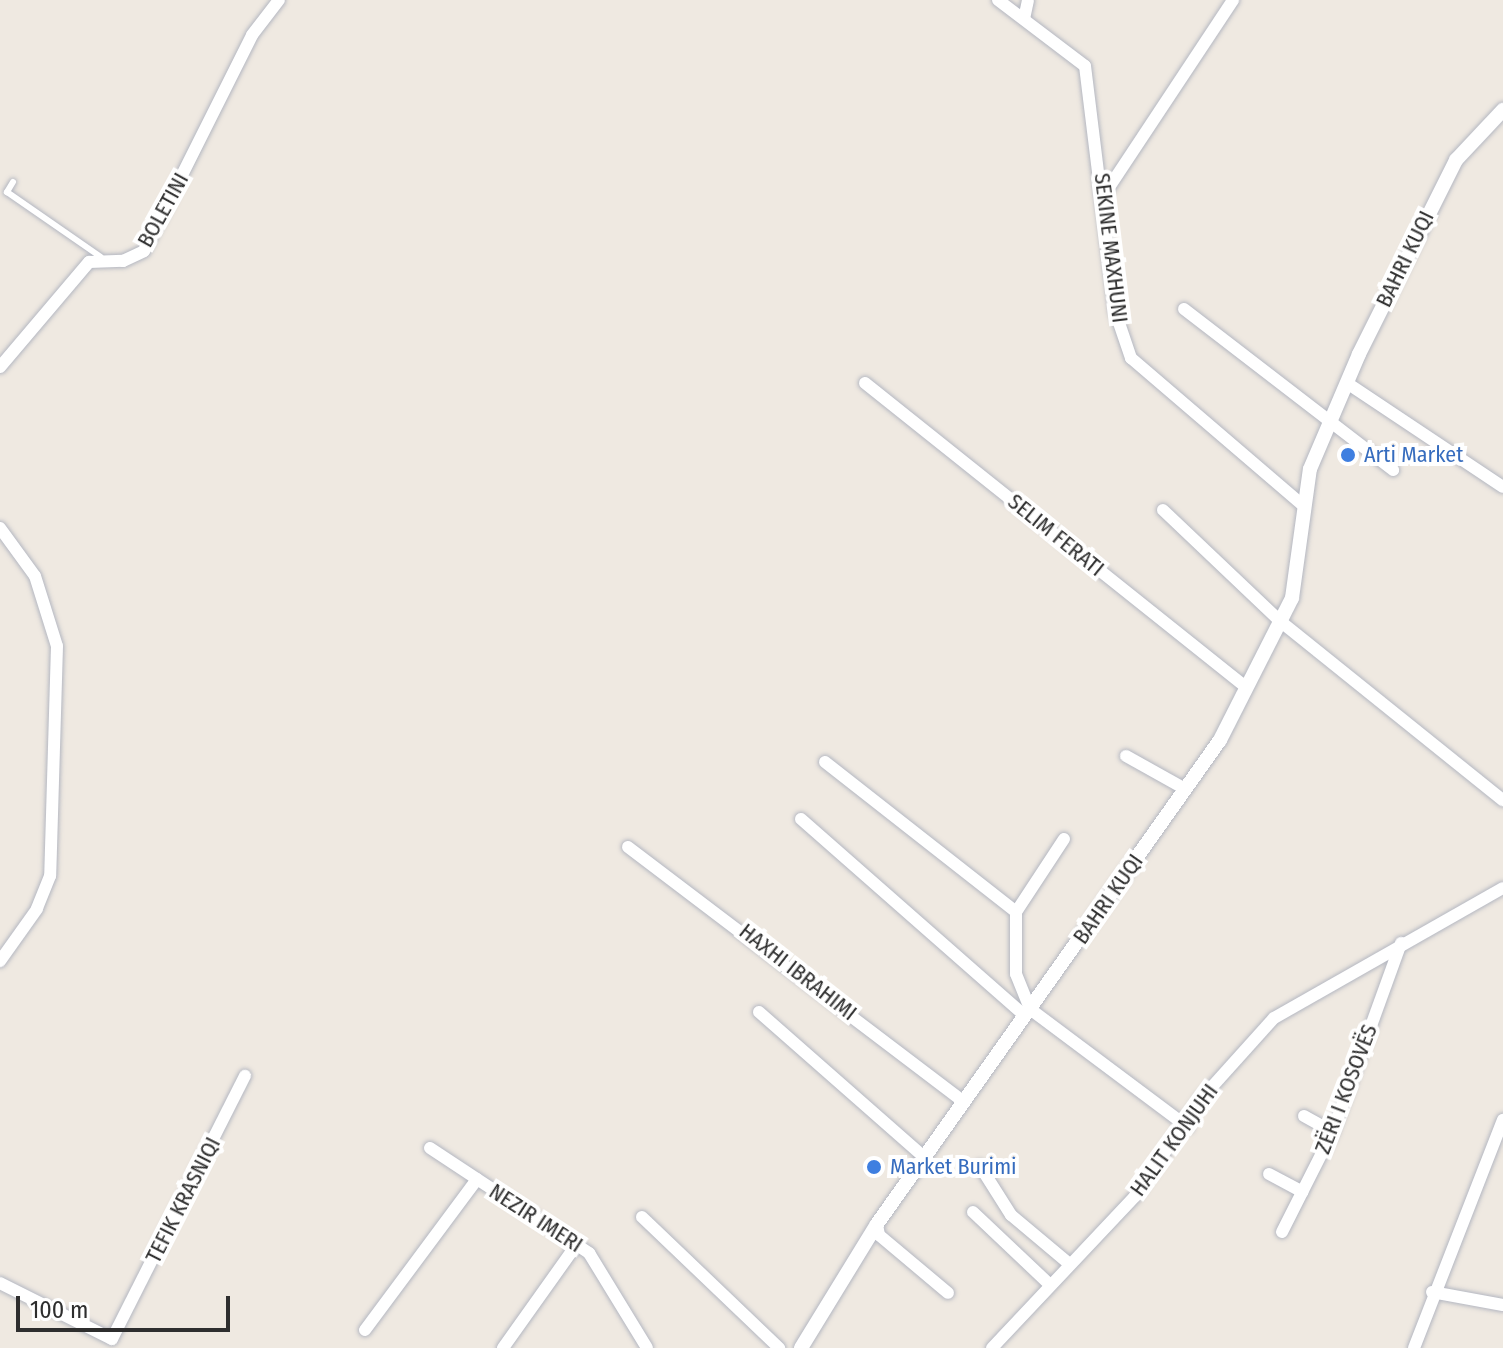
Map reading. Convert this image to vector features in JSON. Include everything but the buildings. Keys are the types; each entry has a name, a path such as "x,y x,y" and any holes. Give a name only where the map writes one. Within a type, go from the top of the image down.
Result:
{"street":[{"name":"BOLETINI","path":"101,257 123,261 144,251 252,35 279,0"},
{"name":"SEKINE MAXHUNI","path":"998,0 1085,66 1104,195 1115,311 1131,358 1305,507"},
{"path":"1024,19 1028,0"},
{"path":"1104,195 1233,0"},
{"name":"BAHRI KUQI","path":"801,1348 877,1224 1185,789 1246,687 1292,598 1310,469 1347,383 1438,193 1503,110"},
{"path":"0,367 101,257"},
{"path":"1184,309 1393,470"},
{"name":"SELIM FERATI","path":"865,383 1246,687"},
{"path":"1347,383 1503,487"},
{"path":"1163,510 1280,621 1503,800"},
{"path":"0,528 35,576 57,646 50,876 37,909 0,961"},
{"path":"1126,756 1185,789"},
{"path":"825,762 1016,912"},
{"path":"801,819 1027,1013 1188,1127"},
{"path":"1027,1013 1016,974 1016,912 1064,839"},
{"name":"HAXHI IBRAHIMI","path":"628,847 964,1102"},
{"name":"HALIT KONJUHI","path":"995,1347 1047,1282 1135,1196 1188,1127 1201,1099 1274,1018 1401,943 1503,888"},
{"name":"ZËRI I KOSOVËS","path":"1282,1232 1331,1135 1401,943"},
{"path":"759,1012 924,1157"},
{"name":"TEFIK KRASNIQI","path":"0,1283 112,1339 245,1076"},
{"path":"1303,1118 1331,1135"},
{"path":"1414,1348 1432,1292 1503,1120"},
{"name":"NEZIR IMERI","path":"430,1148 577,1244 623,1299 647,1348"},
{"path":"980,1166 1011,1215 1067,1262"},
{"path":"1269,1174 1303,1192"},
{"path":"365,1330 477,1179"},
{"path":"973,1212 1047,1282"},
{"path":"642,1217 779,1348"},
{"path":"877,1224 879,1235 948,1293"},
{"path":"503,1348 577,1244"},
{"path":"1432,1292 1503,1305"}],"lane":[{"path":"13,182 7,192 101,257"}],"place":[{"name":"Arti Market","path":"1348,455"},
{"name":"Market Burimi","path":"874,1167"}]}
